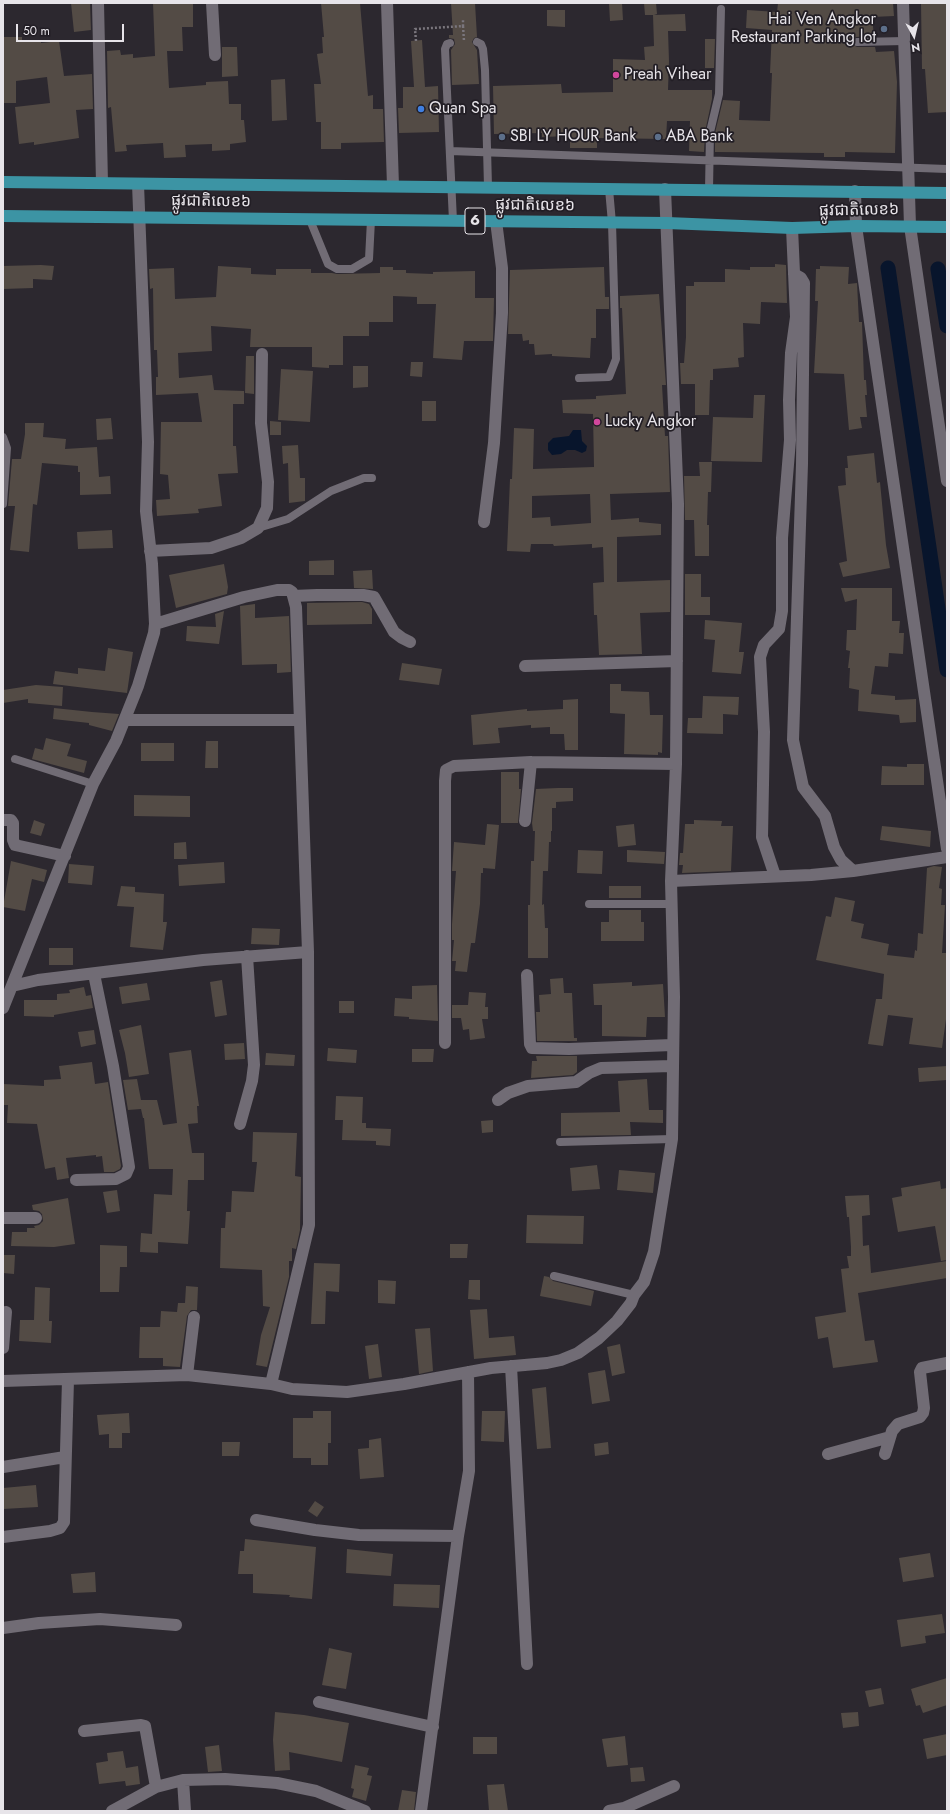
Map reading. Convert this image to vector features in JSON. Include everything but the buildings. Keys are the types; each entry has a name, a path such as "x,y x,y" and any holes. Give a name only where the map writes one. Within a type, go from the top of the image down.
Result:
{"main road":[{"name":"ផ្លូវជាតិលេខ៦","path":"3,182 947,192"},
{"name":"ផ្លូវជាតិលេខ៦","path":"3,216 667,223 792,228 856,226 947,227"}],"street":[{"path":"98,3 102,183"},
{"path":"212,3 215,55"},
{"path":"387,3 393,186"},
{"path":"903,3 910,226 947,481"},
{"path":"3,1008 8,991 65,856 93,784 116,741 125,720 138,686 155,624 146,511 148,442 138,184"},
{"path":"3,1381 188,1375 271,1384 292,1389 347,1392 404,1384 468,1372 547,1363 562,1360 578,1353 599,1338 617,1321 631,1303 634,1295 644,1282 654,1252 672,1139 672,1045 674,997 671,881 676,764 678,504 665,190"},
{"path":"855,191 856,226 947,849"},
{"path":"484,522 494,443 502,313 502,268 496,221"},
{"path":"775,876 762,837 764,732 760,657 764,645 779,630 782,611 782,538 790,440 789,400 791,353 796,317 792,228"},
{"path":"794,274 801,278 804,283 802,464 794,740 803,787 825,816 834,847 841,860 853,871"},
{"path":"150,551 211,548 241,538 258,528 267,508 268,482 261,423 262,354"},
{"path":"155,624 244,597 269,592 289,590 294,596 296,606 308,952 309,1226 271,1384"},
{"path":"294,596 347,595 374,597 394,632 410,642"},
{"path":"525,666 677,661"},
{"path":"125,720 300,720"},
{"path":"445,1043 446,770 454,766 530,762 676,764"},
{"path":"525,821 530,762"},
{"path":"3,820 10,820 13,823 13,840 15,845 65,856"},
{"path":"671,881 853,871 947,857"},
{"path":"8,991 38,980 203,960 308,952"},
{"path":"240,1124 252,1081 254,1065 247,956"},
{"path":"76,1180 116,1179 126,1174 128,1168 113,1066 94,974"},
{"path":"528,975 530,1044 532,1048 569,1049 672,1045"},
{"path":"498,1100 508,1093 528,1086 576,1082 589,1073 601,1068 672,1066"},
{"path":"3,1218 36,1218"},
{"path":"3,1348 6,1312"},
{"path":"188,1375 194,1317"},
{"path":"885,1454 892,1431 898,1424 920,1417 923,1414 924,1408 920,1372 922,1368 947,1362"},
{"path":"511,1366 528,1664"},
{"path":"421,1811 458,1536 469,1471 468,1372"},
{"path":"3,1537 50,1531 62,1526 64,1522 68,1380"},
{"path":"828,1454 890,1437"},
{"path":"3,1467 65,1457"},
{"path":"256,1520 315,1530 359,1535 458,1536"},
{"path":"3,1628 39,1623 100,1619 176,1625"},
{"path":"319,1702 433,1727"},
{"path":"84,1731 142,1725 145,1726 156,1787"},
{"path":"112,1811 156,1787 183,1780 225,1779 277,1783 316,1791 365,1811"},
{"path":"183,1780 185,1811"},
{"path":"609,1811 624,1808 674,1786"}],"lane":[{"path":"709,190 710,132 719,94 721,9"},
{"path":"857,42 904,41"},
{"path":"477,42 483,49 488,152 488,187"},
{"path":"450,43 447,44 445,49 453,221"},
{"path":"450,151 947,169"},
{"path":"579,378 609,377 616,359 612,223 609,189"},
{"path":"310,220 328,264 337,270 352,269 368,259 371,220"},
{"path":"3,437 7,448 3,504"},
{"path":"258,528 288,519 331,491 364,478 372,478"},
{"path":"15,759 93,784"},
{"path":"589,904 672,904"},
{"path":"560,1142 672,1139"},
{"path":"554,1276 634,1295"}],"path":[{"path":"462,20 464,41"},
{"path":"416,41 415,29 463,26"}],"water":[{"path":"573,430 581,430 582,441 587,446 586,451 582,453 575,450 567,450 561,454 552,455 548,450 548,443 553,438 569,436"}],"waterway":[{"path":"888,268 947,670"},
{"path":"938,269 947,326"}],"place":[{"name":"Hai Ven Angkor Restaurant Parking lot","path":"884,29"},
{"name":"Preah Vihear","path":"616,75"},
{"name":"Quan Spa","path":"421,109"},
{"name":"SBI LY HOUR Bank","path":"502,137"},
{"name":"ABA Bank","path":"658,137"},
{"name":"Lucky Angkor","path":"597,422"}]}
